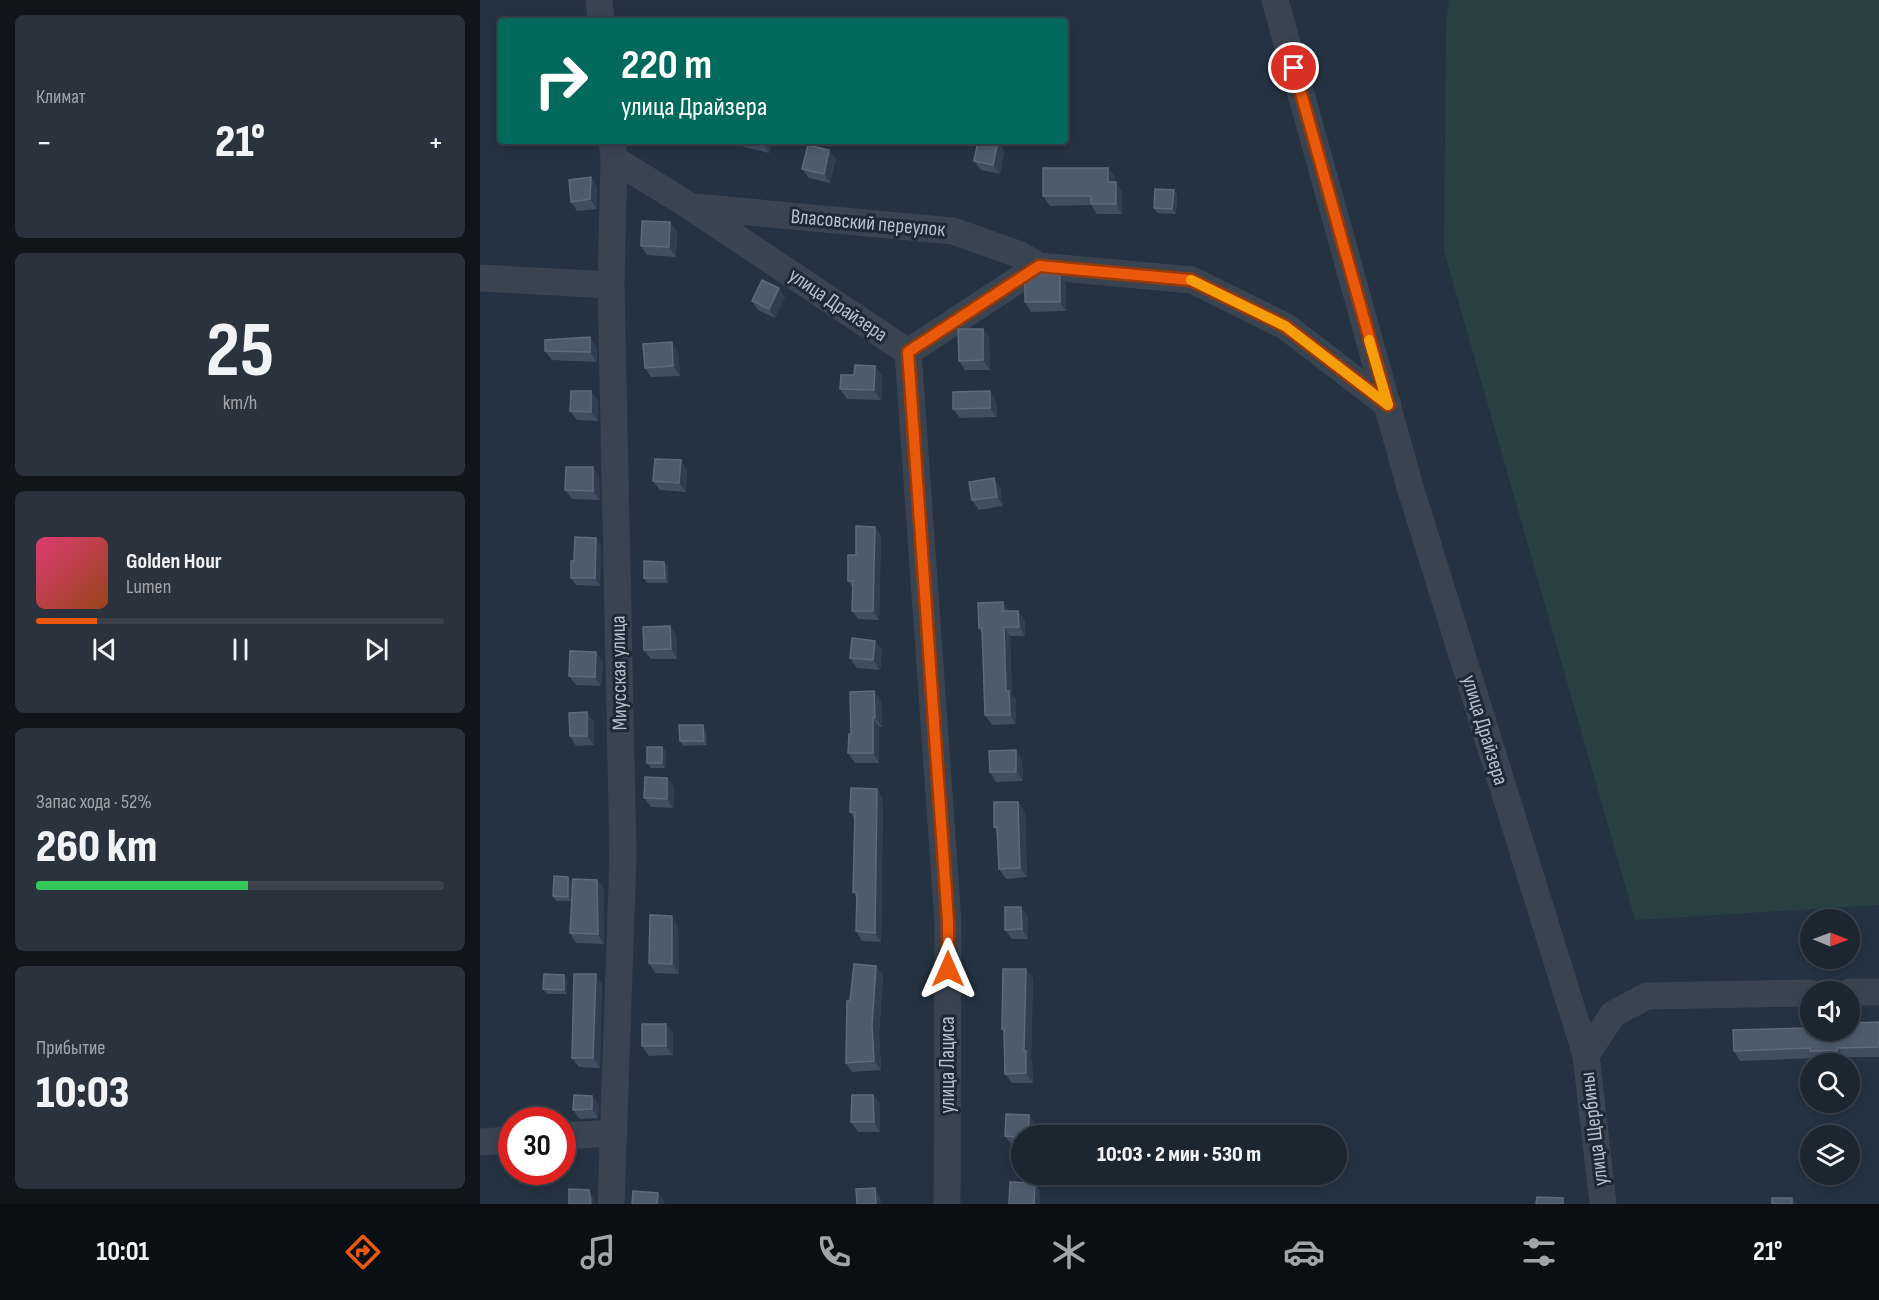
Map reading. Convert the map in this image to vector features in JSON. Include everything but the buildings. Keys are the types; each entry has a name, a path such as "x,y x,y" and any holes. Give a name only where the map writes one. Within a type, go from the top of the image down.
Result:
{"street":[{"path":"599,0 601,18"},
{"name":"улица Драйзера","path":"1275,0 1410,487 1586,1055"},
{"name":"улица Драйзера","path":"613,150 691,207 908,352 1039,266"},
{"name":"Миусская улица","path":"611,1204 622,856 611,285 613,150"},
{"name":"Власовский переулок","path":"691,207 953,231 1017,254 1039,266"},
{"path":"1039,266 1191,280 1285,326 1388,405"},
{"path":"480,278 611,285"},
{"name":"улица Лациса","path":"908,352 948,922 947,1204"},
{"path":"1860,992 1879,992"},
{"path":"1586,1055 1613,1014 1647,996 1800,993"},
{"name":"улица Щербины","path":"1586,1055 1603,1204"},
{"path":"576,1135 614,1133"},
{"path":"480,1143 498,1141"}],"green space":[{"path":"1449,0 1879,0 1879,905 1635,920 1444,251 1446,22"}],"slow traffic":[{"path":"1191,280 1285,326 1388,405 1369,340"}],"route":[{"path":"948,969 948,922 908,352 1039,266 1191,280 1285,326 1388,405 1294,68"}]}
